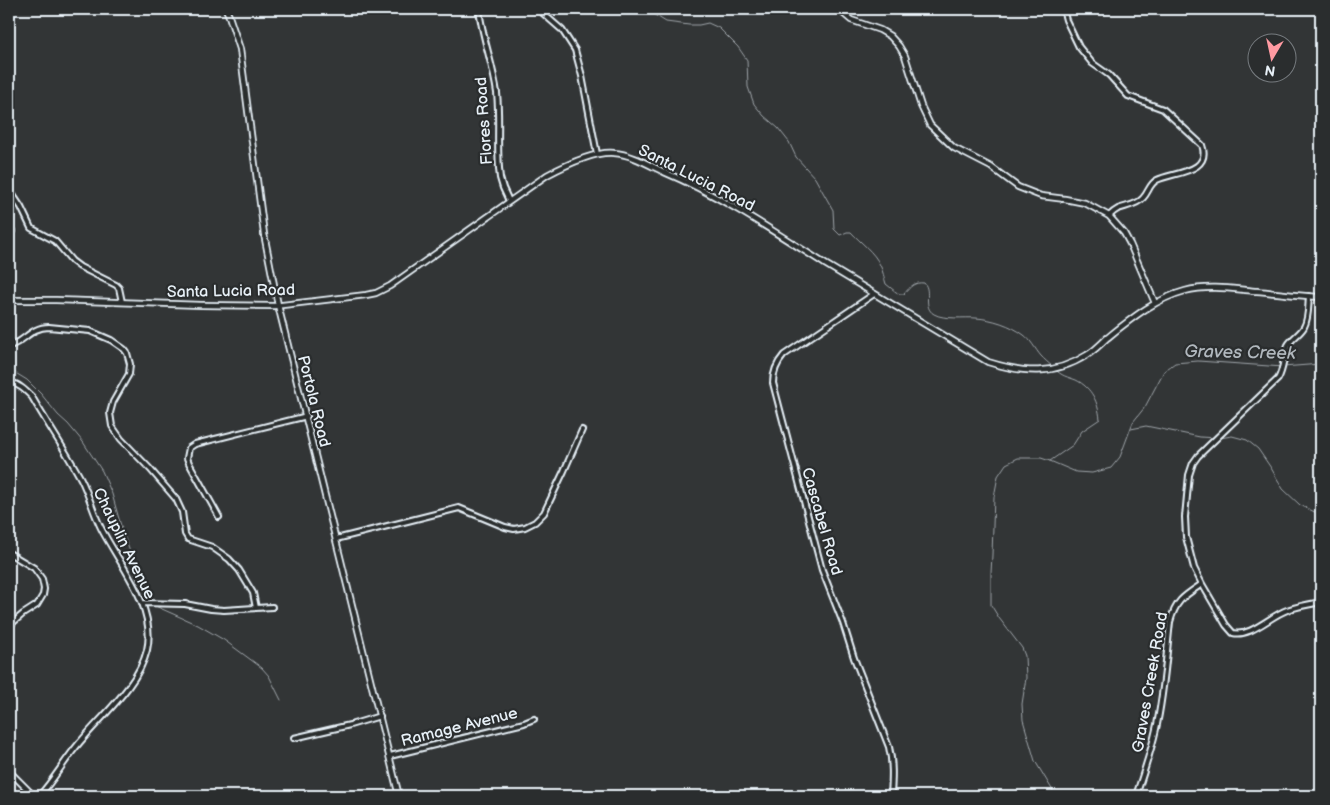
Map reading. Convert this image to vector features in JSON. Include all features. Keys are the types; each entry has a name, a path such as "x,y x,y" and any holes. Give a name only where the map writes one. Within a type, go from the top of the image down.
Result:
{"street":[{"name":"Portola Road","path":"226,9 240,49 264,234 278,305 399,796"},
{"name":"Flores Road","path":"479,9 497,95 500,178 509,201"},
{"path":"538,9 562,30 575,50 597,154"},
{"path":"843,9 844,14 851,20 880,30 890,36 899,46 930,125 954,148 990,167 1018,187 1041,196 1085,203 1108,216 1124,233 1156,303"},
{"path":"1063,9 1066,20 1079,47 1092,63 1109,75 1128,96 1163,109 1202,146 1204,152 1203,160 1199,166 1159,179 1152,183 1143,198 1116,210 1108,216"},
{"name":"Santa Lucia Road","path":"9,300 246,306 278,305 366,295 386,289 551,173 597,154 615,153 625,154 708,192 988,362 1006,368 1036,371 1062,367 1087,355 1133,317 1156,303 1186,291 1226,288 1321,298"},
{"path":"9,189 23,210 31,228 55,241 72,261 80,267 116,285 119,288 122,302"},
{"name":"Cascabel Road","path":"874,294 784,355 778,363 773,378 778,404 822,570 889,746 892,766 891,796"},
{"path":"1309,296 1307,319 1303,328 1288,346 1282,372 1278,379 1192,463 1185,514 1185,532 1194,568 1202,584 1226,625 1237,634 1249,631 1287,610 1321,602"},
{"path":"9,346 16,345 35,330 49,327 90,331 111,340 124,349 129,358 130,369 128,378 113,402 110,413 112,426 121,439 176,499 182,512 185,534 188,540 212,547 229,559 239,570 253,593 256,608"},
{"name":"Chauplin Avenue","path":"9,382 18,385 32,398 81,480 101,529 118,555 142,604 148,627 145,656 140,668 121,696 78,744 39,796"},
{"path":"219,517 187,458 189,448 195,444 306,416"},
{"path":"336,539 458,508 504,527 514,529 525,527 535,522 544,513 582,430"},
{"path":"9,553 34,568 42,579 44,589 37,605 9,626"},
{"name":"Graves Creek Road","path":"1136,796 1156,729 1172,615 1178,602 1202,584"},
{"path":"142,604 184,604 211,610 272,608"},
{"path":"294,738 380,716"},
{"name":"Ramage Avenue","path":"390,756 534,719"},
{"path":"9,771 34,796"}],"waterway":[{"path":"645,9 666,22 689,25 708,23 719,28 738,47 747,60 748,87 754,104 778,128 789,142 796,157 815,178 833,210 834,229 840,235 851,232 871,252 880,265 886,284 896,292 904,294 913,285 924,283 930,311 934,314 949,318 982,319 1007,325 1026,337 1041,356 1052,366"},
{"name":"Graves Creek","path":"1056,796 1035,761 1023,720 1022,704 1026,678 1025,656 1022,648 991,605 994,497 998,476 1006,464 1018,458 1041,458 1076,472 1092,473 1111,468 1120,457 1133,422 1145,407 1164,371 1175,363 1198,361 1283,367 1321,364"},
{"path":"9,369 27,380 41,394 83,442 102,471 112,494 133,560 137,581 144,598 148,601"},
{"path":"1050,461 1073,445 1082,431 1100,419 1096,401 1090,391 1082,383 1062,375 1055,369"},
{"path":"1131,429 1146,426 1200,437 1216,438"},
{"path":"1220,438 1232,436 1247,440 1258,449 1283,489 1300,505 1321,515"},
{"path":"153,605 198,625 224,640 262,668 269,676 281,700"}]}
